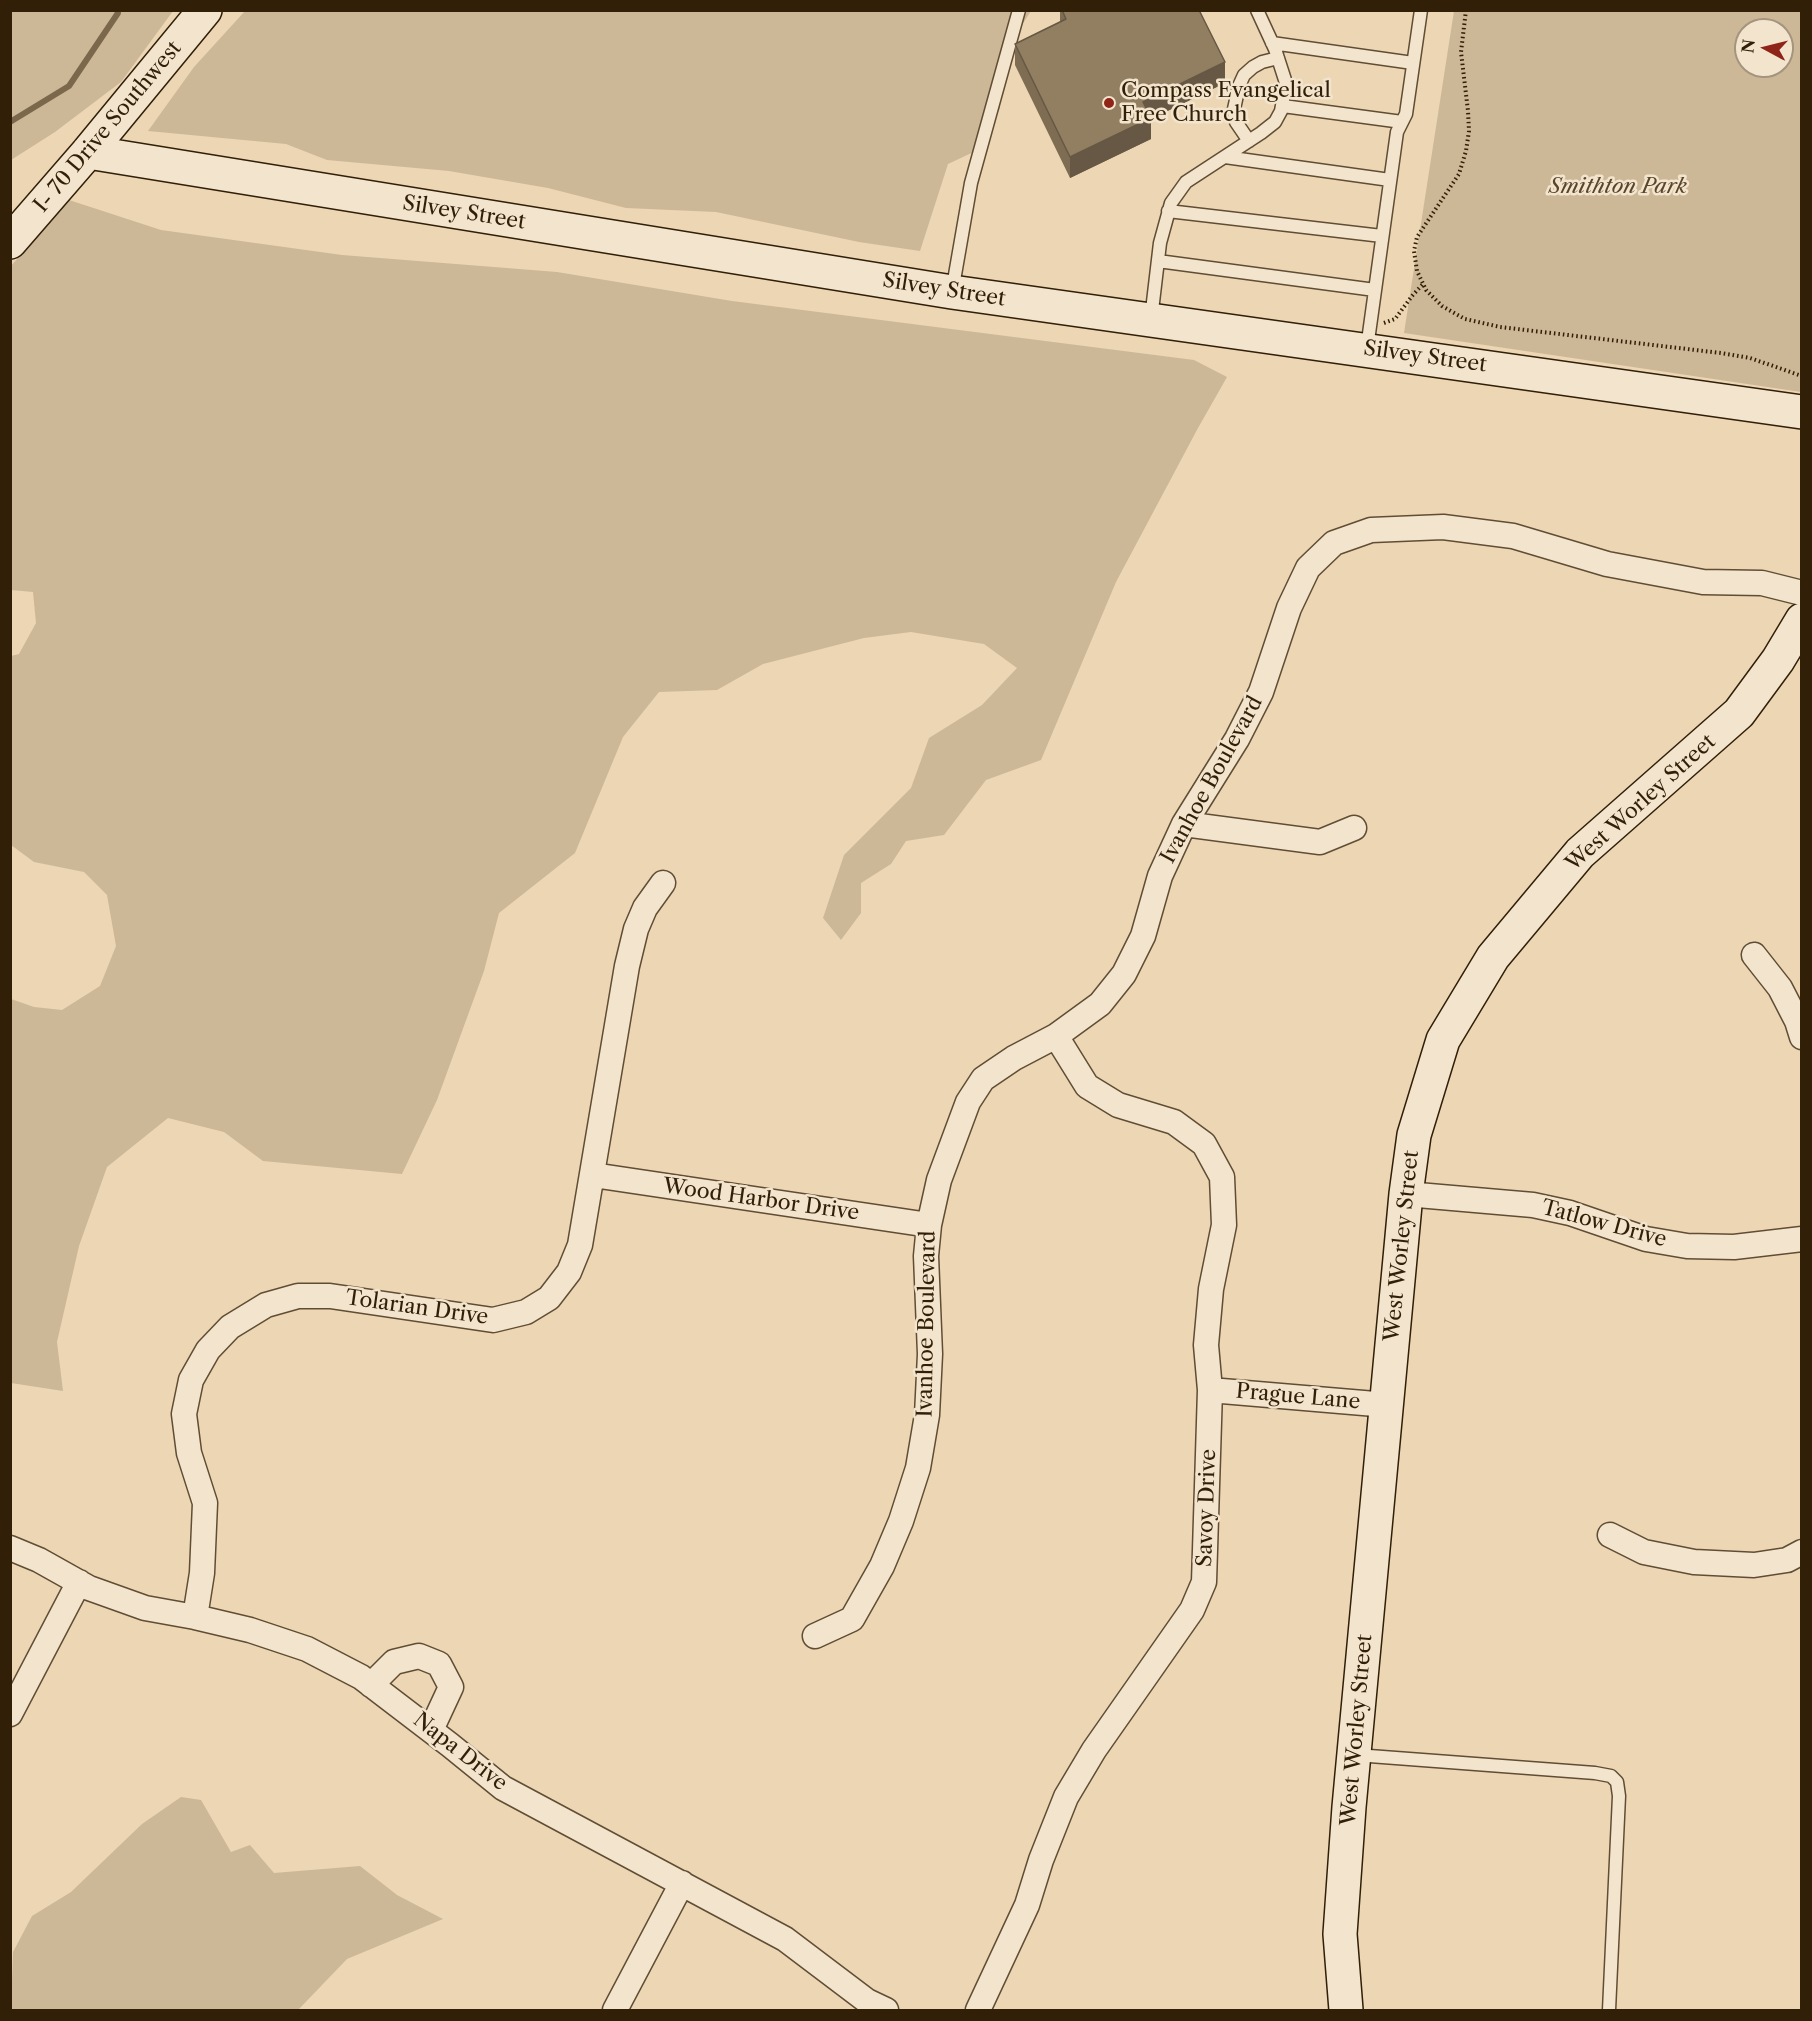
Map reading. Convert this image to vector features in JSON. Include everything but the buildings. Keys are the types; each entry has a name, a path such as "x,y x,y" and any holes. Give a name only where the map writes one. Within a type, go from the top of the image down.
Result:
{"street":[{"name":"I- 70 Drive Southwest","path":"10,242 88,152 205,10"},
{"name":"Silvey Street","path":"88,152 952,292 1802,412"},
{"name":"Ivanhoe Boulevard","path":"815,1636 852,1618 882,1566 901,1521 918,1468 927,1415 930,1354 926,1256 929,1225 939,1180 968,1102 983,1079 1014,1058 1056,1036 1100,1004 1124,974 1143,936 1160,876 1184,824 1237,739 1261,692 1289,608 1308,568 1334,543 1371,530 1443,527 1513,536 1607,564 1692,580 1762,583 1802,593"},
{"name":"West Worley Street","path":"1346,2010 1340,1934 1354,1755 1406,1194 1414,1135 1443,1040 1493,957 1580,853 1739,713 1778,660 1802,620"},
{"path":"1184,824 1320,842 1354,828"},
{"name":"Tolarian Drive","path":"195,1617 202,1573 205,1503 189,1453 184,1414 191,1380 208,1350 230,1327 266,1305 298,1296 330,1296 493,1320 526,1312 549,1298 569,1272 580,1245 627,966 636,929 645,908 663,882"},
{"path":"1754,955 1780,988 1797,1021 1802,1037"},
{"name":"Savoy Drive","path":"978,2010 1027,1905 1041,1860 1066,1797 1094,1750 1192,1610 1204,1582 1210,1390 1206,1345 1211,1289 1224,1225 1222,1177 1204,1144 1174,1122 1118,1105 1087,1086 1056,1036"},
{"name":"Wood Harbor Drive","path":"593,1175 929,1225"},
{"name":"Tatlow Drive","path":"1406,1194 1533,1205 1570,1213 1646,1239 1687,1246 1734,1247 1802,1239"},
{"name":"Prague Lane","path":"1210,1390 1387,1405"},
{"path":"1610,1535 1644,1552 1694,1562 1755,1565 1787,1560 1802,1552"},
{"name":"Napa Drive","path":"10,1548 39,1560 79,1582 145,1608 250,1630 307,1649 361,1677 503,1788 785,1939 867,2001 886,2010"},
{"path":"10,1714 79,1582"},
{"path":"371,1684 394,1662 419,1656 439,1664 451,1688 431,1730"},
{"path":"615,2010 682,1883"}],"lane":[{"path":"952,292 971,183 1018,10"},
{"path":"1151,319 1160,243 1171,202 1186,182 1275,122 1283,106 1286,83 1257,10"},
{"path":"1366,349 1397,132 1406,114 1421,10"},
{"path":"1272,44 1413,63"},
{"path":"1249,141 1236,122 1234,109 1239,86 1253,67 1278,58"},
{"path":"1283,106 1402,122"},
{"path":"1225,157 1390,180"},
{"path":"1168,211 1382,236"},
{"path":"1158,261 1375,290"},
{"path":"1354,1755 1611,1776 1617,1782 1619,1796 1609,2010"}],"path":[{"path":"1466,10 1461,52 1468,111 1468,141 1459,174 1417,237 1414,251 1417,271 1426,290 1442,306 1465,319 1500,327 1721,353 1750,358 1802,376"}],"green space":[{"path":"11,10 173,11 121,82 55,132 11,160"},
{"path":"245,11 1031,11 999,61 1000,108 980,149 948,164 920,251 859,242 716,212 626,208 548,188 449,171 327,160 286,144 148,131 194,67"},
{"name":"Smithton Park","path":"1454,11 1801,11 1801,392 1404,333"},
{"path":"69,200 161,230 342,255 557,272 732,301 1194,360 1227,377 1116,582 1041,760 986,780 944,835 906,841 891,864 861,883 861,913 841,940 823,918 844,855 911,788 929,738 982,705 1017,668 984,644 911,632 864,638 763,664 717,690 659,692 623,737 575,853 499,913 484,971 437,1100 402,1174 263,1161 224,1132 168,1118 107,1167 79,1246 57,1342 63,1391 11,1383 11,999 34,1007 62,1010 100,986 116,946 107,895 84,872 34,862 11,845 11,656 19,654 36,623 33,592 11,590 10,267"},
{"path":"181,1797 201,1800 231,1852 250,1845 274,1873 360,1866 397,1895 443,1919 347,1959 298,2010 11,2010 13,1952 32,1916 71,1892 142,1824"}],"waterway":[{"path":"10,122 69,86 118,13 117,10"}],"place":[{"name":"Compass Evangelical Free Church","path":"1109,103"}]}
